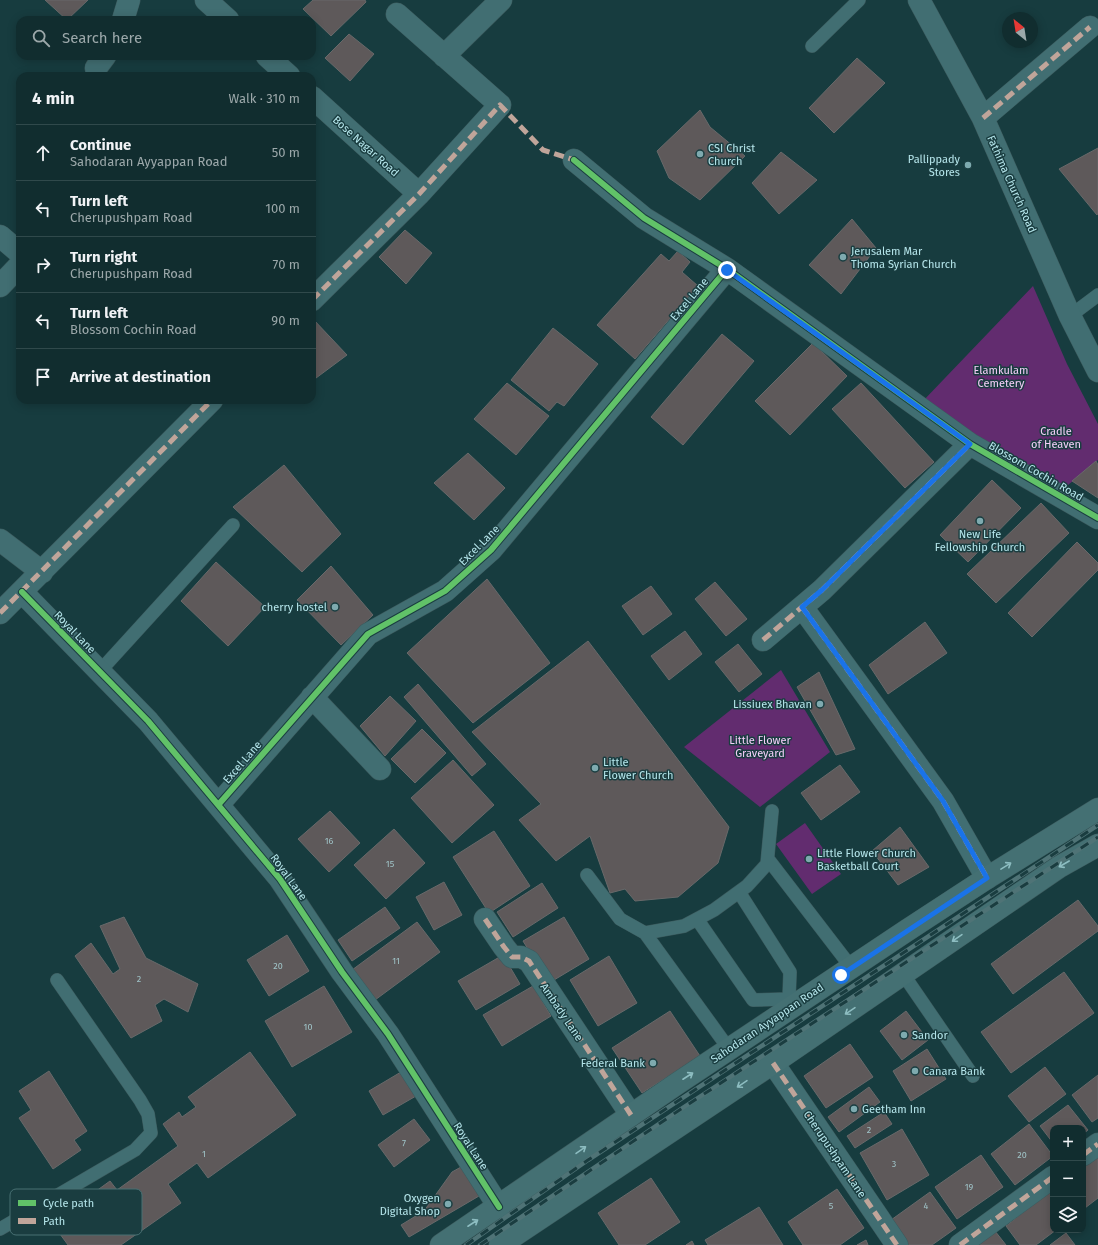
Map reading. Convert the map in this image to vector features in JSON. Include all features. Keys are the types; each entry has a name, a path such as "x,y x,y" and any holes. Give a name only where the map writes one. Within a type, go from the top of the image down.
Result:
{"main road":[{"name":"Sahodaran Ayyappan Road","path":"441,1245 729,1049 791,1003 851,967 987,878 1098,809"},
{"path":"498,1207 508,1240 773,1063 1059,867 1098,845"}],"street":[{"path":"123,16 129,0"},
{"path":"206,0 224,16"},
{"path":"444,56 501,0"},
{"name":"Fathima Church Road","path":"919,0 983,118 1070,316 1098,372"},
{"path":"316,296 419,194 500,105 397,14"},
{"path":"983,118 1090,27"},
{"path":"271,60 285,72"},
{"name":"Bose Nagar Road","path":"316,101 419,194"},
{"name":"Blossom Cochin Road","path":"574,160 644,218 727,270 970,444 1098,518"},
{"path":"0,236 16,250"},
{"path":"0,286 16,268"},
{"name":"Excel Lane","path":"219,804 368,634 445,591 491,550 727,270"},
{"path":"0,614 208,404"},
{"path":"762,640 822,590 970,444"},
{"path":"0,540 42,572"},
{"name":"Royal Lane","path":"22,592 148,721 219,804 280,879 342,972 388,1034 498,1207"},
{"path":"802,607 943,801 987,878"},
{"path":"312,697 380,769"},
{"name":"Ambady Lane","path":"485,919 512,957 522,957 529,961 631,1115"},
{"name":"Cherupushpam Lane","path":"773,1063 897,1245"},
{"path":"1086,1153 1098,1144"},
{"path":"960,1245 1050,1179"}],"lane":[{"path":"812,46 859,0"},
{"path":"1070,316 1098,295"},
{"path":"100,671 233,525"},
{"path":"645,933 684,926 739,892 767,864 772,811"},
{"path":"768,859 851,967"},
{"path":"588,875 620,919 645,933 729,1049"},
{"path":"697,919 754,1000 791,1003 790,972 739,892"},
{"path":"903,974 973,1076"},
{"path":"57,980 140,1100 148,1114 151,1133 135,1150 68,1189"},
{"path":"0,1229 10,1223"}],"green space":[{"path":"1033,286 1067,364 1098,424 1098,460 1062,490 922,402"},
{"name":"Little Flower Graveyard","path":"781,670 830,752 760,807 684,747"},
{"name":"Little Flower Church Basketball Court","path":"805,823 841,874 812,894 776,844"}],"building":[{"path":"45,0 88,0 71,16 63,16"},
{"path":"313,0 365,0 366,2 331,36 316,22 316,16 310,16 303,9"},
{"path":"349,34 374,54 350,81 325,58"},
{"path":"857,58 885,83 834,133 809,108"},
{"name":"CSI Christ Church","path":"700,110 710,127 745,156 700,200 669,178 657,151"},
{"path":"1098,148 1098,213 1097,215 1059,169"},
{"path":"781,152 817,180 779,214 752,183"},
{"name":"Jerusalem Mar Thoma Syrian Church","path":"852,219 876,248 841,294 809,265"},
{"path":"405,230 432,253 406,284 379,257"},
{"path":"678,251 690,262 682,272 698,286 635,359 597,325 661,254 669,261"},
{"path":"316,322 347,355 316,378"},
{"path":"553,328 598,364 564,406 557,402 549,411 511,380"},
{"path":"722,334 754,361 683,445 651,417"},
{"path":"813,343 847,376 790,435 755,401"},
{"path":"507,383 549,416 516,455 474,419"},
{"path":"861,383 934,462 905,488 832,409"},
{"path":"468,453 505,488 474,520 434,483"},
{"path":"1096,461 1098,465 1098,498 1072,481"},
{"path":"284,465 341,534 302,572 233,507"},
{"name":"New Life Fellowship Church","path":"992,480 1021,508 968,562 940,535"},
{"path":"1041,503 1069,533 996,603 967,574"},
{"path":"1077,542 1098,563 1098,570 1032,637 1008,613"},
{"path":"216,562 265,607 228,646 181,601"},
{"name":"cherry hostel","path":"331,566 373,615 341,645 297,600"},
{"path":"487,579 550,663 473,723 407,653"},
{"path":"715,582 747,619 726,636 695,599"},
{"path":"651,586 672,614 643,635 622,606"},
{"path":"925,622 947,653 888,694 869,665"},
{"path":"685,631 702,654 669,680 651,656"},
{"name":"Little Flower Church","path":"588,641 729,827 718,863 678,897 635,901 625,889 610,893 590,836 556,861 519,820 541,804 472,732"},
{"path":"738,644 762,674 739,692 715,662"},
{"name":"Lissiuex Bhavan","path":"819,672 855,749 836,755 797,687"},
{"path":"418,684 486,764 472,776 404,697"},
{"path":"390,696 416,721 385,756 360,726"},
{"path":"422,729 446,753 415,783 391,759"},
{"path":"453,760 494,805 452,843 411,798"},
{"path":"840,765 860,792 821,820 801,793"},
{"path":"330,811 360,843 329,872 298,839"},
{"path":"900,827 929,867 898,885 872,851"},
{"path":"394,829 425,863 386,899 354,865"},
{"path":"494,831 530,886 489,913 453,857"},
{"path":"444,882 462,915 434,930 416,897"},
{"path":"542,883 558,908 513,937 497,912"},
{"path":"1078,900 1098,926 1098,931 1013,994 991,964"},
{"path":"385,907 400,928 352,961 338,940"},
{"path":"124,917 146,958 198,984 188,1012 164,999 155,1005 162,1021 131,1038 75,956 91,943 113,974 120,969 100,926"},
{"path":"564,917 589,959 549,983 523,941"},
{"path":"417,922 440,952 375,1000 352,970"},
{"path":"287,935 309,971 269,996 247,960"},
{"path":"503,955 520,984 476,1010 458,981"},
{"path":"609,956 637,1003 598,1026 570,980"},
{"path":"1064,972 1094,1013 1011,1073 981,1032"},
{"path":"324,986 352,1032 292,1067 265,1021"},
{"path":"533,986 551,1016 502,1046 483,1015"},
{"path":"670,1011 700,1056 642,1093 612,1048"},
{"name":"Sandor","path":"906,1011 928,1040 902,1060 880,1031"},
{"path":"850,1044 873,1077 826,1108 804,1076"},
{"path":"927,1049 946,1079 911,1101 893,1071"},
{"path":"250,1052 296,1115 208,1178 197,1163 168,1184 181,1203 142,1230 142,1189 118,1189 178,1146 163,1124 179,1112 182,1117 196,1107 188,1097"},
{"path":"1045,1067 1066,1094 1029,1122 1008,1096"},
{"path":"49,1071 87,1131 74,1140 81,1150 53,1169 19,1118 31,1110 19,1091"},
{"path":"401,1072 416,1096 383,1115 369,1091"},
{"path":"1098,1075 1098,1118 1092,1122 1072,1095"},
{"name":"Geetham Inn","path":"869,1087 880,1102 839,1132 828,1117"},
{"path":"1068,1105 1084,1125 1050,1125 1050,1139 1040,1126"},
{"path":"884,1112 892,1124 855,1148 847,1136"},
{"path":"414,1119 430,1140 394,1167 378,1145"},
{"path":"1029,1124 1050,1152 1050,1158 1015,1185 991,1154"},
{"path":"902,1129 929,1175 887,1200 860,1153"},
{"path":"1098,1153 1098,1198 1086,1207 1086,1197 1086,1162"},
{"path":"981,1155 1003,1187 957,1219 935,1187"},
{"name":"Oxygen Digital Shop","path":"461,1167 479,1196 409,1237 401,1225 424,1211 452,1172"},
{"path":"651,1178 680,1222 645,1245 619,1245 598,1213"},
{"path":"110,1181 116,1189 99,1189"},
{"path":"837,1189 864,1228 840,1245 803,1245 788,1222"},
{"path":"1050,1191 1050,1233 1052,1233 1036,1245 1020,1245 1006,1226"},
{"path":"930,1192 956,1228 932,1245 908,1245 891,1220"},
{"path":"759,1207 783,1245 708,1245 705,1240"},
{"path":"995,1231 1006,1245 978,1245"},
{"path":"1066,1233 1075,1245 1050,1245"},
{"path":"61,1235 135,1235 121,1245 68,1245"},
{"path":"866,1240 868,1245 857,1245"},
{"path":"692,1241 694,1245 686,1245"}],"railway":[{"path":"466,1245 588,1160 1098,825"},
{"path":"480,1245 681,1109 1098,837"}],"marked path":[{"path":"983,118 1090,27"},
{"path":"316,296 419,194 500,105 543,150 574,160"},
{"path":"0,613 208,404"},
{"path":"763,640 822,590 970,444"},
{"path":"802,607 943,801 987,878"},
{"path":"485,919 512,957 521,957 529,961 631,1115"},
{"path":"773,1063 897,1245"},
{"path":"1086,1153 1098,1144"},
{"path":"960,1245 1050,1179"}],"cycle path":[{"path":"574,160 644,218 727,269 970,444 1098,518"},
{"path":"219,804 368,634 445,591 491,550 727,269"},
{"path":"22,592 148,721 280,879 342,972 388,1034 499,1207"}],"place":[{"name":"CSI Christ Church","path":"700,154"},
{"name":"Pallippady Stores","path":"968,165"},
{"name":"Jerusalem Mar Thoma Syrian Church","path":"843,257"},
{"name":"New Life Fellowship Church","path":"980,521"},
{"name":"cherry hostel","path":"335,607"},
{"name":"Lissiuex Bhavan","path":"820,704"},
{"name":"Little Flower Church","path":"595,768"},
{"name":"Little Flower Church Basketball Court","path":"809,859"},
{"name":"Sandor","path":"904,1035"},
{"name":"Federal Bank","path":"653,1063"},
{"name":"Canara Bank","path":"915,1071"},
{"name":"Geetham Inn","path":"854,1109"},
{"name":"Oxygen Digital Shop","path":"448,1204"}],"route":[{"path":"727,270 970,444 822,590 802,607 943,801 987,878 841,975"}],"park label":[{"name":"Elamkulam Cemetery","path":"1001,376"},
{"name":"Cradle of Heaven","path":"1056,437"}]}
